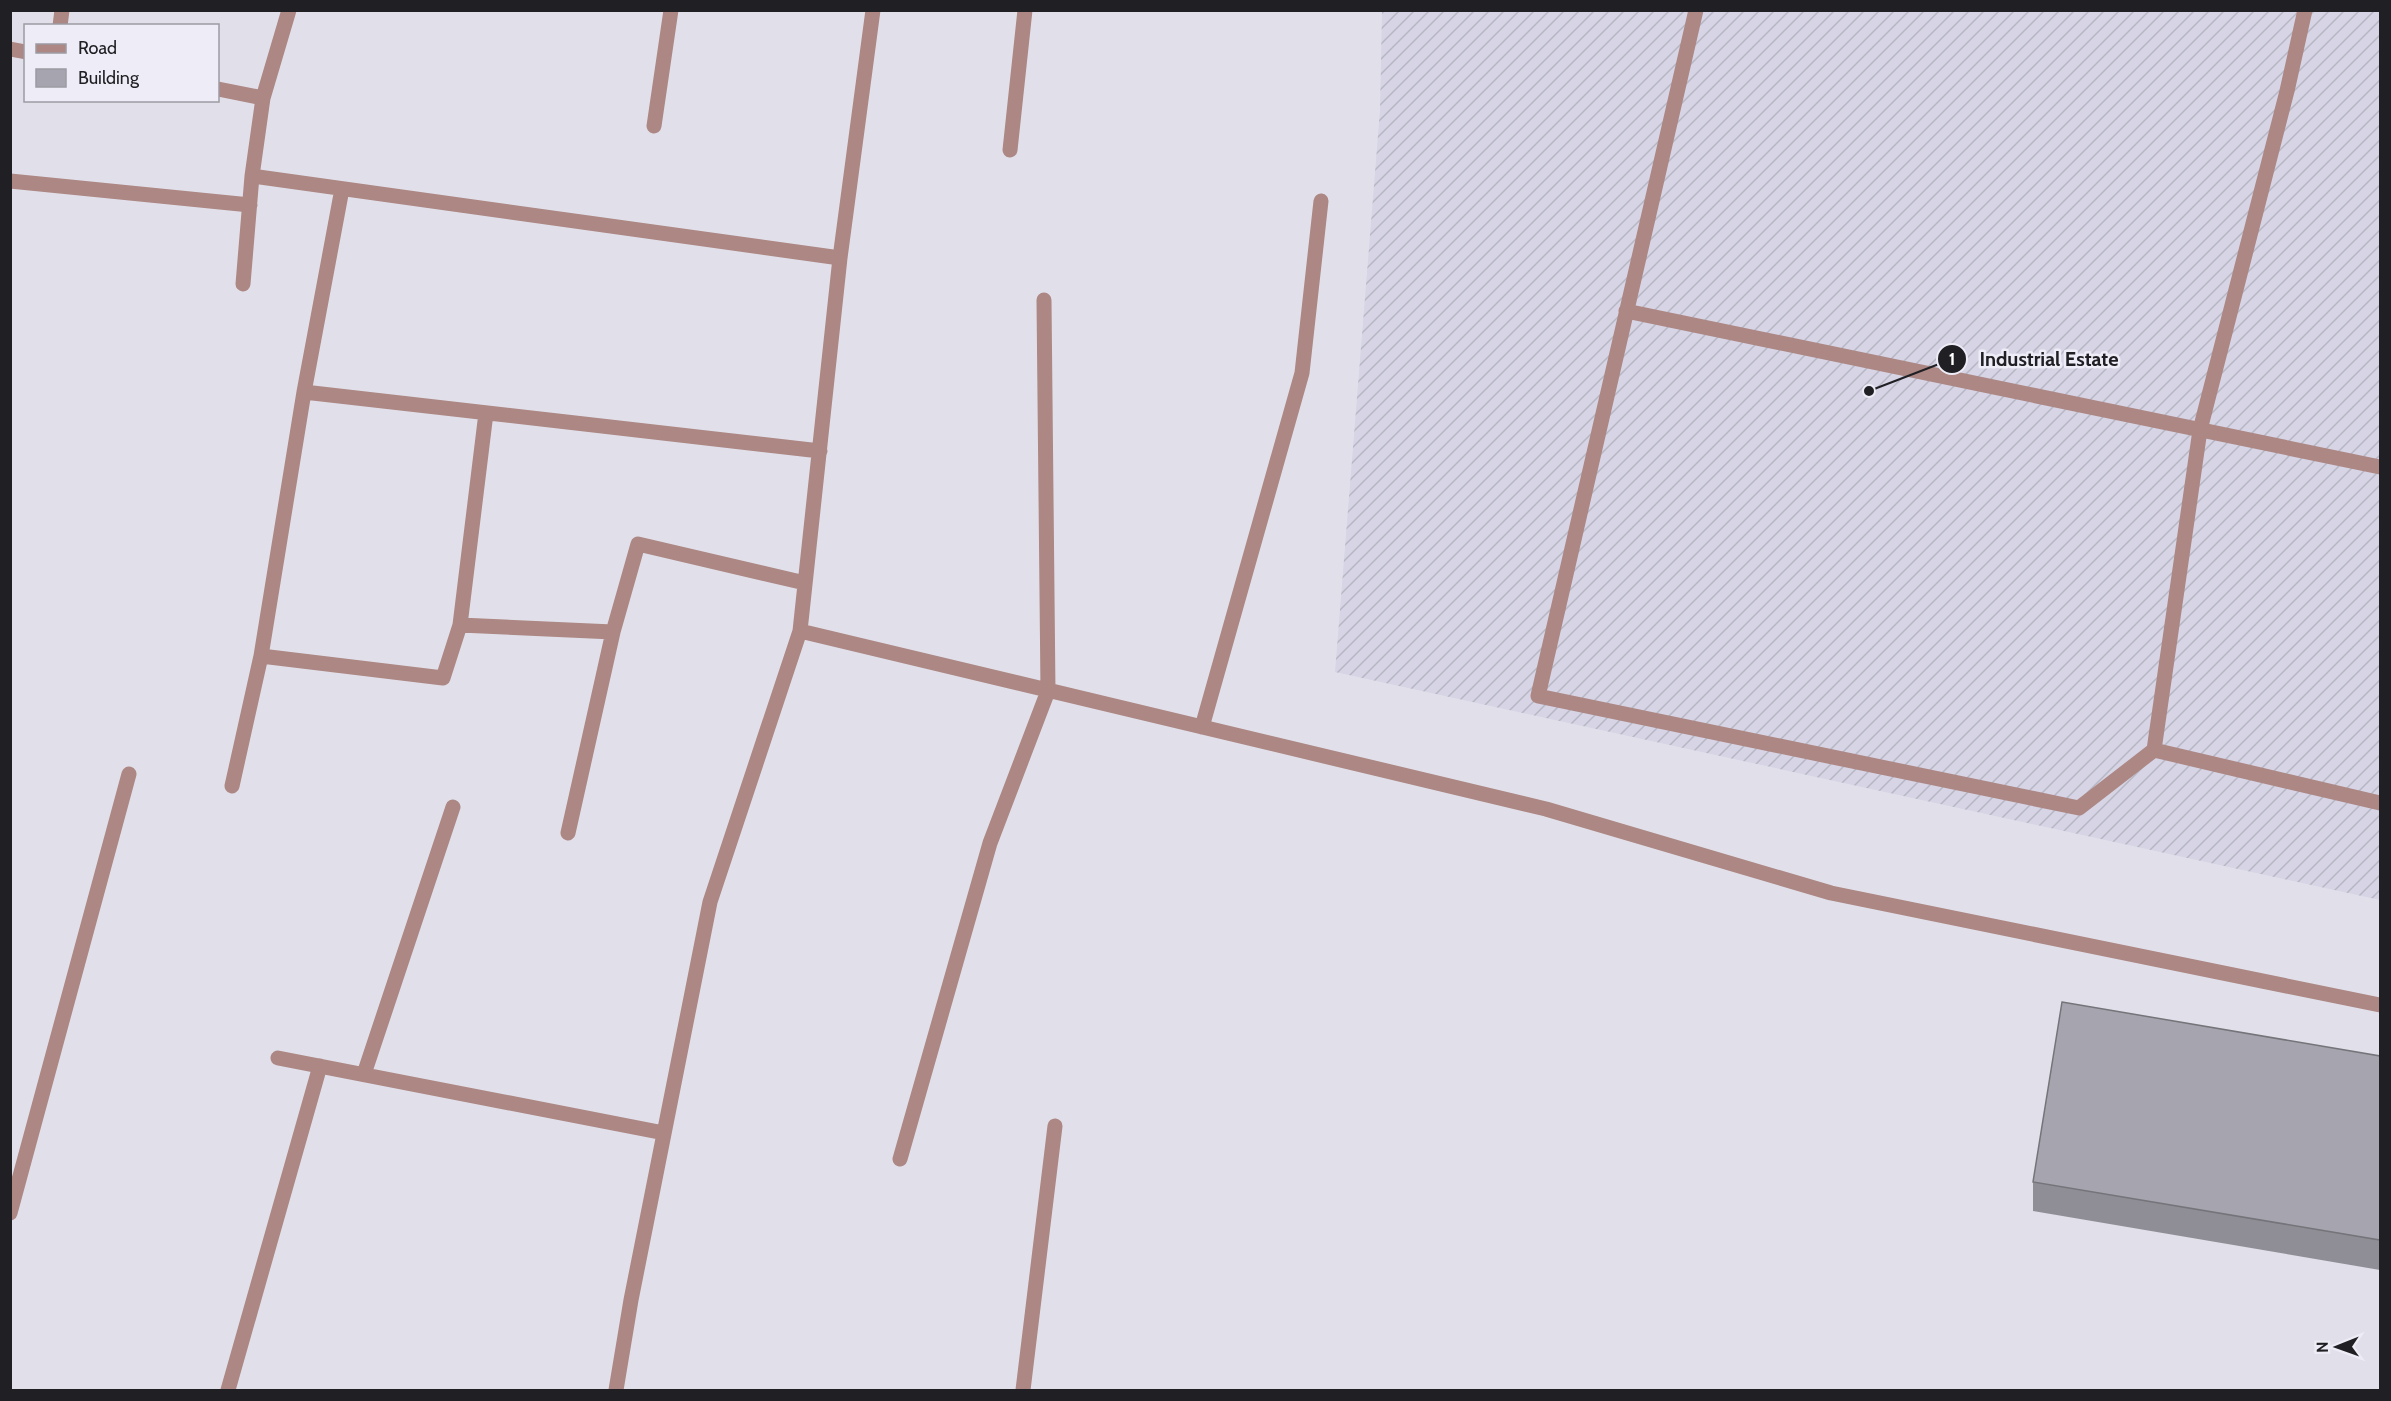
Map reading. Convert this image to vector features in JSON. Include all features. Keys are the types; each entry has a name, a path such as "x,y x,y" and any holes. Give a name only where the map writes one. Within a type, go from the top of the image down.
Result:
{"street":[{"path":"243,284 252,176 263,98 289,10"},
{"path":"654,126 671,10"},
{"path":"616,1390 710,902 800,631 840,258 873,10"},
{"path":"1010,150 1025,10"},
{"path":"1696,10 1538,696 2079,808 2154,750 2200,430 2305,10"},
{"path":"219,89 263,98"},
{"path":"252,176 840,258"},
{"path":"10,181 250,205"},
{"path":"232,786 261,656 304,392 342,189"},
{"path":"1202,727 1302,373 1322,201"},
{"path":"900,1159 990,843 1048,691 1044,300"},
{"path":"1626,311 2380,467"},
{"path":"304,392 820,451"},
{"path":"261,656 443,678 460,625 486,413"},
{"path":"568,833 613,632 638,544 806,583"},
{"path":"460,625 613,632"},
{"path":"800,631 1546,809 1831,893 2380,1005"},
{"path":"2154,750 2380,803"},
{"path":"10,1213 129,774"},
{"path":"364,1074 453,807"},
{"path":"278,1058 664,1133"},
{"path":"228,1390 320,1066"},
{"path":"1023,1390 1055,1126"}],"shaded area":[{"path":"1382,11 2380,11 2380,900 1335,672 1380,110"}],"building":[{"path":"2062,1002 2380,1056 2380,1240 2033,1182"}],"place":[{"name":"Industrial Estate","path":"1869,391"}]}
